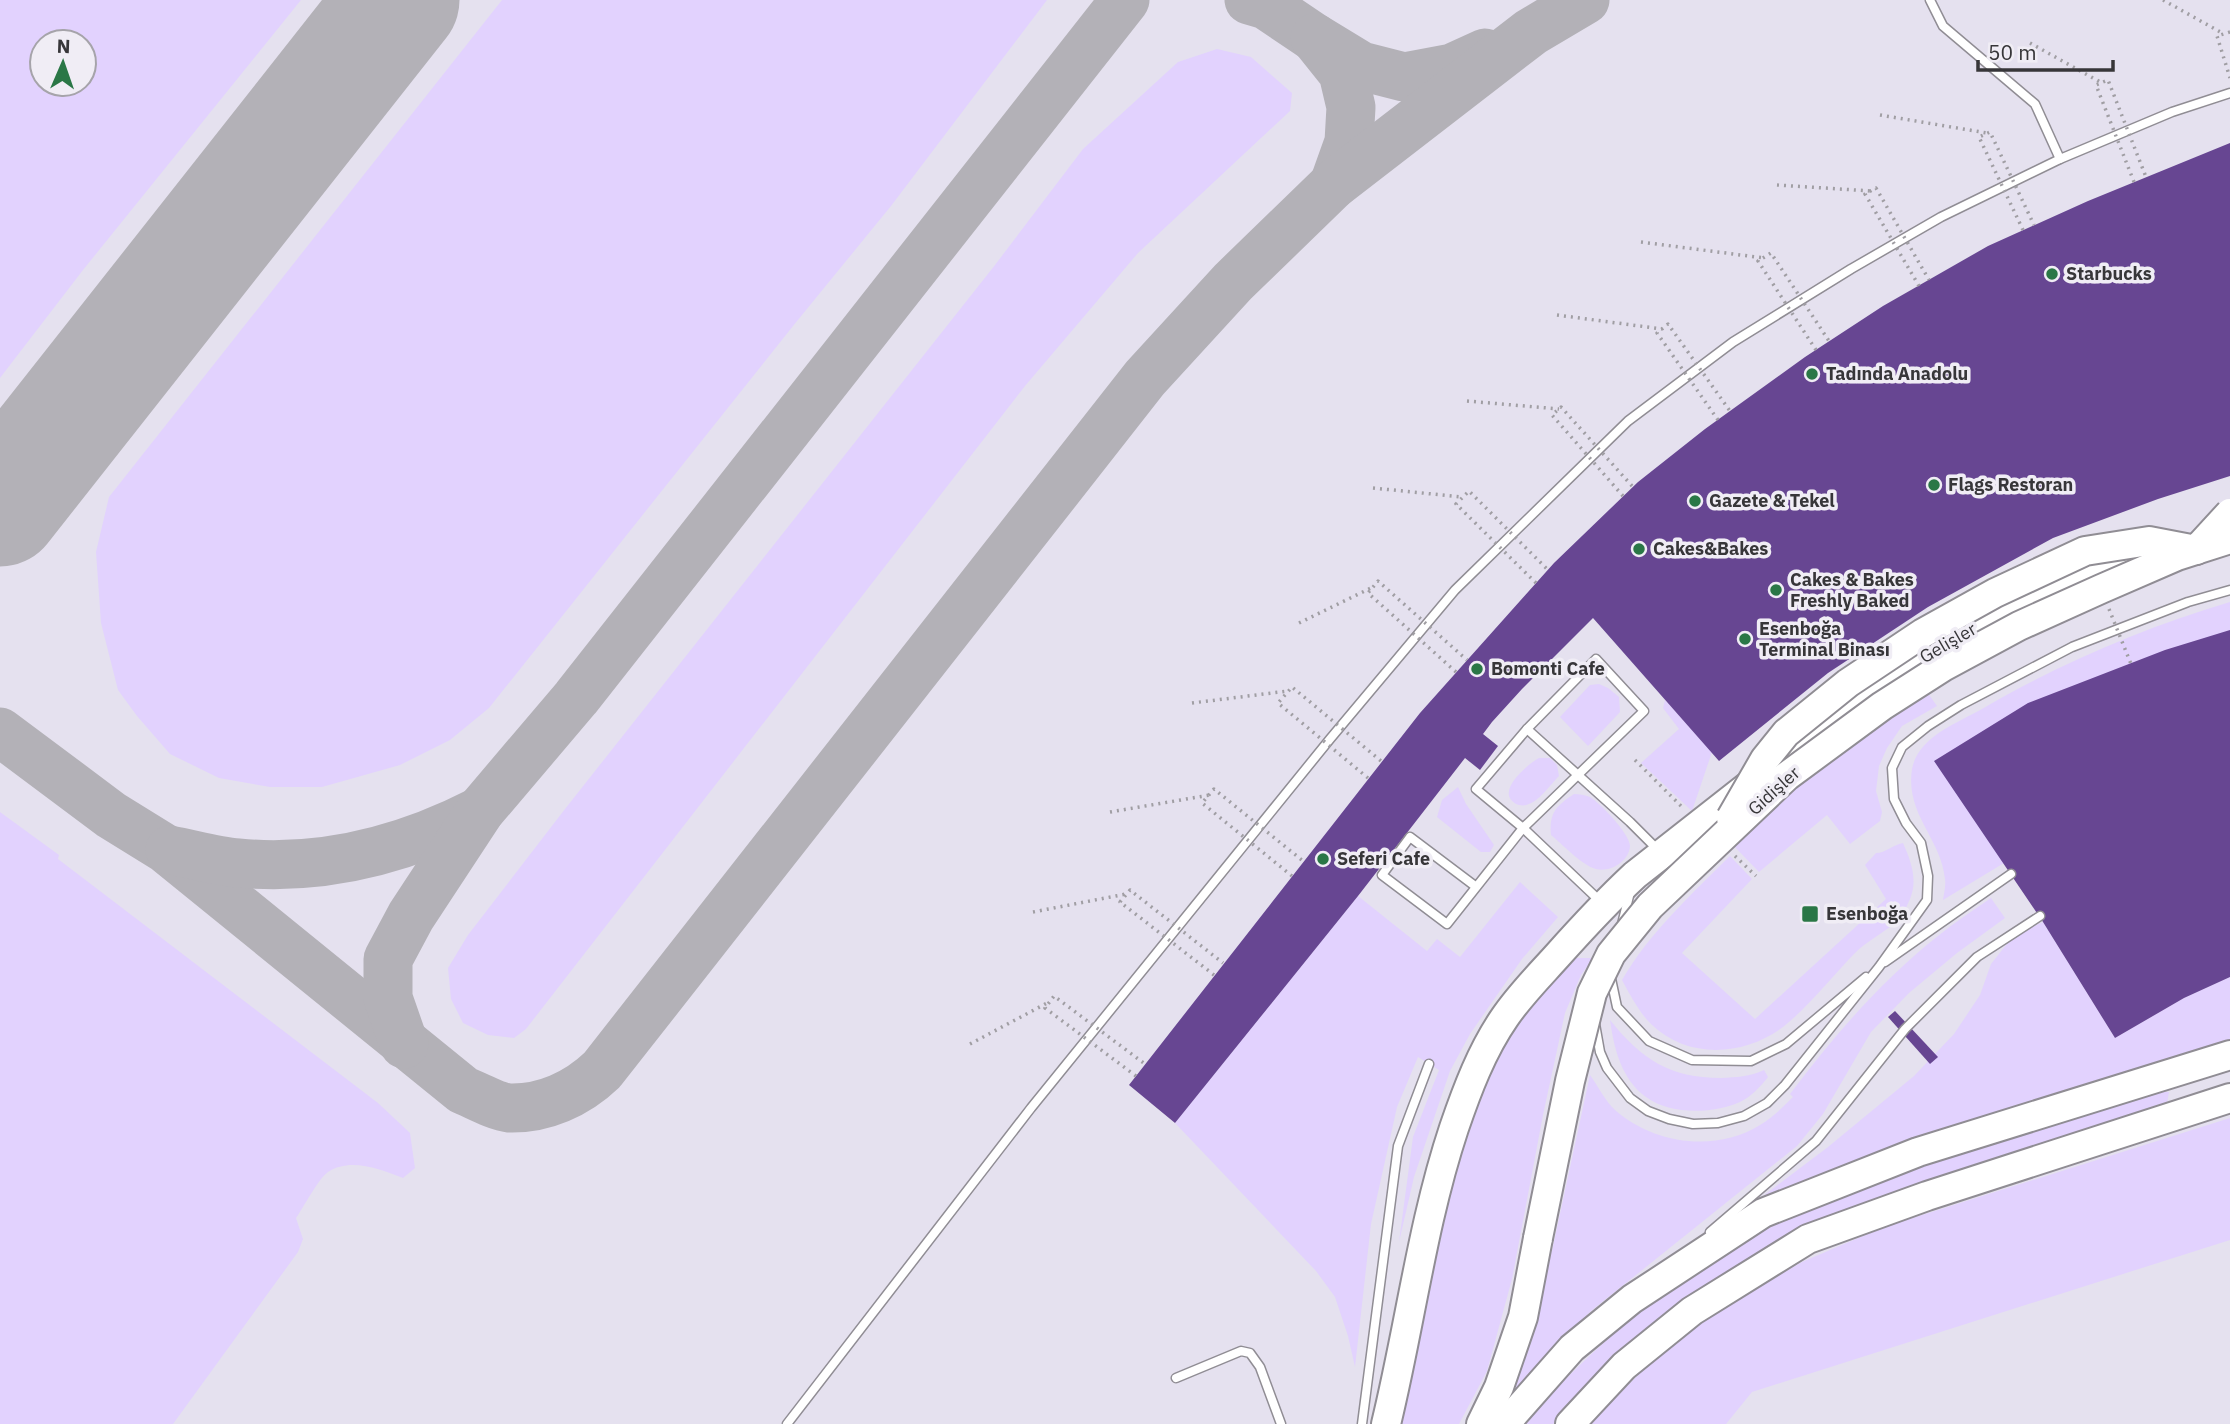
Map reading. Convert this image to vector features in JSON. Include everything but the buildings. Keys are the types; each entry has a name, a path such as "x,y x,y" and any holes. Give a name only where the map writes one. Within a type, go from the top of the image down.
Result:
{"highway":[{"path":"1692,868 1728,822 1765,759 1786,733 1848,682 1923,633 1995,593 2085,551 2149,541 2196,550 2230,513"},
{"name":"Gelişler","path":"1386,1424 1443,1161 1479,1064 1511,1009 1604,905 1700,823 1881,682 1983,622 2149,549 2230,523"},
{"name":"Gidişler","path":"1480,1424 1499,1387 1523,1317 1570,1081 1592,993 1611,954 1650,906 1787,776 1882,706 1942,667 2019,626 2177,556 2230,539"},
{"path":"1505,1424 1572,1348 1632,1299 1763,1213 1919,1152 2230,1055"},
{"path":"1570,1424 1623,1366 1692,1311 1808,1239 1927,1196 2230,1096"}],"lane":[{"path":"1930,0 1943,26 2035,104 2060,159"},
{"path":"787,1424 1031,1108 1330,739 1455,590 1628,421 1733,342 1941,217 2060,159 2172,112 2230,93"},
{"path":"1592,993 1595,1031 1604,1060 1617,1083 1630,1098 1648,1111 1693,1124 1718,1123 1744,1116 1767,1103 1785,1085 1879,967 1927,900 1928,876 1921,843 1894,799 1892,768 1902,747 1928,726 1962,705 2072,647 2188,602 2230,590"},
{"path":"1475,886 1410,837 1382,875 1447,924 1522,828 1644,711 1596,659 1527,729 1476,789 1522,828 1604,905"},
{"path":"1527,729 1662,854"},
{"path":"1635,876 1610,970 1616,1007 1649,1041 1692,1060 1751,1061 1786,1044 1879,967 2011,874"},
{"path":"1704,1238 1816,1141 1905,1029 1977,957 2040,916"},
{"path":"1362,1424 1398,1146 1429,1064"},
{"path":"1632,1299 1693,1247"},
{"path":"1176,1378 1241,1351 1250,1353 1260,1367 1281,1424"}],"path":[{"path":"2163,0 2224,34"},
{"path":"2230,32 2217,36 2230,78"},
{"path":"2030,43 2102,83"},
{"path":"2134,182 2096,85 2108,80 2146,177"},
{"path":"1880,115 1990,132 2034,225"},
{"path":"1987,133 1979,137 2023,230"},
{"path":"1777,186 1871,191"},
{"path":"1919,286 1865,194 1876,188 1929,280"},
{"path":"1641,242 1764,258"},
{"path":"1816,350 1758,261 1771,253 1829,341"},
{"path":"1557,314 1662,329"},
{"path":"1718,420 1657,333 1668,324 1730,411"},
{"path":"1467,401 1561,407 1633,487"},
{"path":"1559,408 1552,415 1623,496"},
{"path":"1373,488 1462,497"},
{"path":"1535,583 1456,504 1462,497 1469,491 1548,570"},
{"path":"1456,672 1367,593 1378,581 1467,660"},
{"path":"1298,623 1373,587"},
{"path":"1368,778 1278,703 1292,687 1381,761"},
{"path":"1192,703 1288,691"},
{"path":"1292,876 1202,803 1214,789 1303,861"},
{"path":"1110,812 1210,795"},
{"path":"1214,975 1120,902 1126,894 1130,890 1223,963"},
{"path":"1033,912 1126,894"},
{"path":"1136,1076 1045,1009 1049,1002 1054,996 1145,1064"},
{"path":"970,1044 1049,1002"}],"shaded area":[{"path":"0,0 2230,0 2230,1424 0,1424"},
{"path":"0,0 301,0 83,270 0,378"},
{"path":"502,0 1047,0 891,206 489,708 450,740 400,765 322,787 270,787 219,778 170,754 118,690 101,623 96,552 109,497"},
{"path":"1217,49 1251,57 1292,93 1290,111 1138,253 1025,386 526,1029 514,1038 488,1035 463,1023 451,999 448,968 468,935 565,809 995,265 1083,149 1178,62"},
{"path":"2230,602 2230,630 2004,863 1943,900 1945,882 1942,864 1918,813 1911,785 1912,769 1922,748 1950,726 2072,662 2134,635"},
{"path":"1599,684 1619,697 1620,712 1588,746 1560,717 1590,685"},
{"path":"1925,689 1937,706 1902,726 1879,766 1876,791 1882,812 1880,821 1850,844 1827,815 1759,872 1731,843 1765,809"},
{"path":"1665,700 1712,752 1692,811 1641,763 1679,729 1663,708"},
{"path":"1539,758 1550,758 1557,765 1559,776 1531,803 1516,804 1510,799 1511,786 1521,772"},
{"path":"1458,787 1466,804 1494,845 1490,852 1481,852 1437,817 1442,800"},
{"path":"1574,794 1595,800 1625,834 1629,841 1629,852 1616,866 1599,869 1588,866 1551,835 1551,821 1555,811"},
{"path":"0,812 378,1103 410,1133 415,1168 403,1178 375,1168 346,1165 328,1172 320,1180 296,1218 303,1239 298,1252 173,1424 0,1424"},
{"path":"1903,843 1911,864 1913,885 1910,899 1901,916 1859,949 1801,1011 1768,1037 1751,1044 1716,1050 1682,1044 1651,1024 1622,980 1658,930 1730,856 1752,879 1682,953 1755,1019 1886,899 1865,865 1876,853"},
{"path":"1520,882 1558,917 1522,959 1470,1034 1450,1071 1414,1177 1399,1242 1413,1137 1439,1070 1418,1057 1397,1107 1371,1224 1355,1367 1335,1297 1316,1271 1175,1123 1358,896 1427,951 1437,939 1460,957"},
{"path":"1991,898 2005,918 1909,993 1871,1032 1823,1114 1797,1146 1591,1311 1528,1376 1494,1418 1544,1251 1552,1251 1590,1075 1615,1110 1648,1131 1685,1141 1705,1142 1742,1134 1769,1119 1793,1097 1790,1094 1859,1010 1917,953"},
{"path":"2043,922 2115,1038 2184,998 2230,977 2230,1042 1876,1153 1758,1200 1914,1076 1954,1034 1980,995 1991,964 2006,945 2019,933"},
{"path":"1571,958 1593,958 1581,975 1565,1013 1512,1279 1487,1371 1459,1424 1394,1424 1434,1229 1477,1091 1517,1020"},
{"path":"1610,1020 1633,1046 1658,1064 1672,1070 1721,1078 1764,1070 1768,1077 1748,1097 1729,1106 1692,1111 1667,1107 1646,1097 1630,1081 1620,1062"},
{"path":"2169,1092 2166,1109 1879,1203 1580,1394 1553,1424 1525,1424 1549,1396 1602,1344 1660,1296 1722,1254 1766,1229 1843,1195 1957,1153 2128,1098"},
{"path":"2230,1118 2230,1240 1752,1392 1726,1424 1589,1424 1652,1361 1717,1311 1802,1262 1884,1227"}],"taxiway":[{"path":"404,1044 388,998 388,959 411,916 480,811 576,698 1125,0"},
{"path":"1249,0 1266,5 1315,38"},
{"path":"0,732 111,815 166,849 463,1090 509,1108 535,1106 571,1093 602,1070 1145,378 1233,282 1334,184 1531,32 1585,0"},
{"path":"1334,184 1349,142 1351,107 1343,73 1315,38 1361,66 1404,77 1452,68 1485,53"},
{"path":"0,514 15,487"},
{"path":"170,850 238,863 301,864 363,855 393,847 480,811"}],"runway":[{"path":"0,506 399,0"}],"place":[{"name":"Starbucks","path":"2052,274"},
{"name":"Tadında Anadolu","path":"1812,374"},
{"name":"Flags Restoran","path":"1934,485"},
{"name":"Gazete & Tekel","path":"1695,501"},
{"name":"Cakes&Bakes","path":"1639,549"},
{"name":"Cakes & Bakes Freshly Baked","path":"1776,590"},
{"name":"Esenboğa Terminal Binası","path":"1745,639"},
{"name":"Bomonti Cafe","path":"1477,669"},
{"name":"Seferi Cafe","path":"1323,859"},
{"name":"Esenboğa","path":"1810,914"}]}
